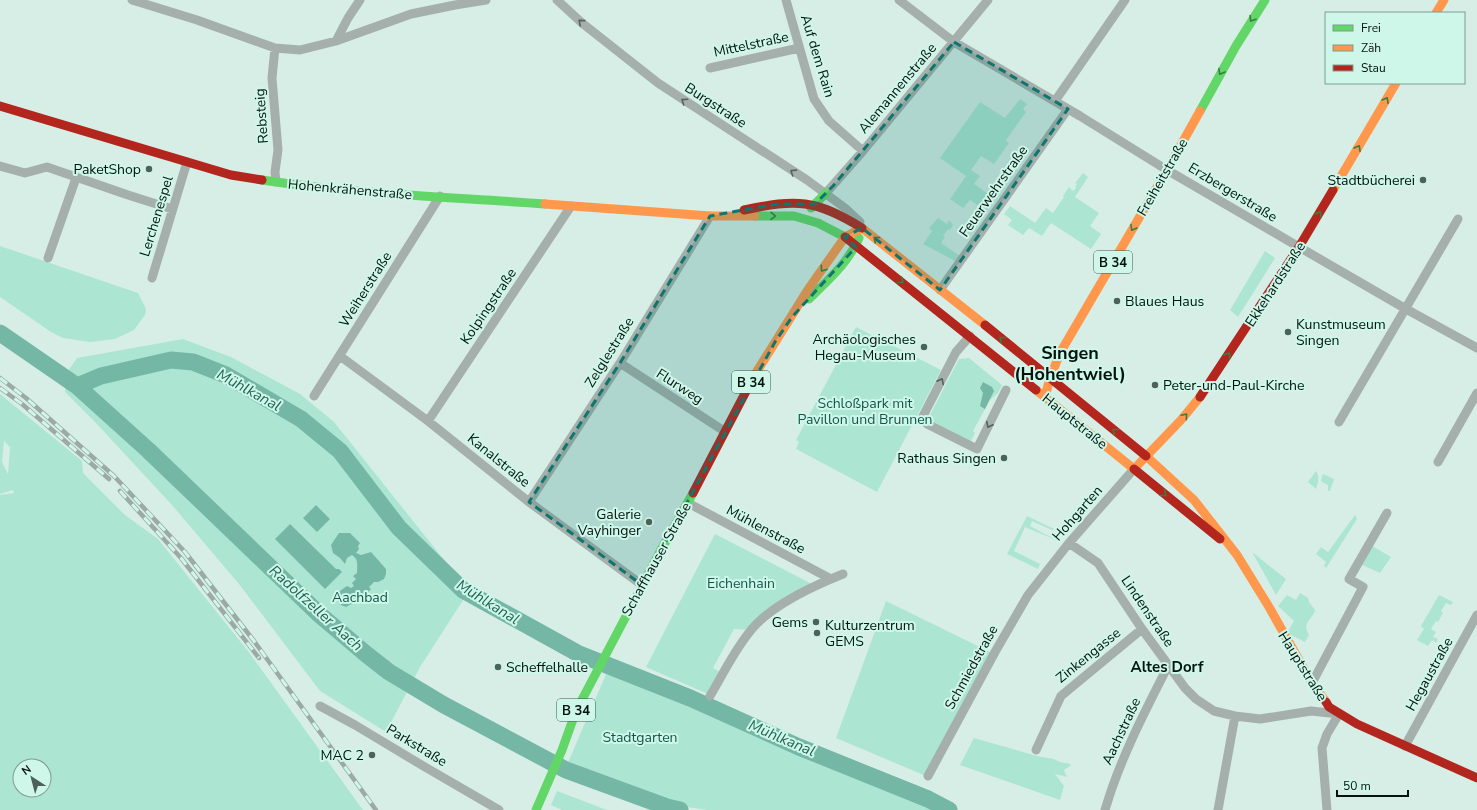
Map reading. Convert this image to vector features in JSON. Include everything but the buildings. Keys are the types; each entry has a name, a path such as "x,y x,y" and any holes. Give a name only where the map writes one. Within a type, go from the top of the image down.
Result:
{"main road":[{"name":"Freiheitstraße","path":"1045,397 1050,378 1060,354 1167,170 1236,46 1265,0"},
{"path":"1437,12 1444,0"},
{"name":"Ekkehardstraße","path":"1134,469 1198,400 1299,247 1395,84"},
{"name":"Hohenkrähenstraße","path":"0,106 231,175 357,192 440,196 710,216 794,216 818,223 837,232 845,238"},
{"path":"794,216 806,211 826,193"},
{"name":"Hohenkrähenstraße","path":"710,216 790,202 815,204 837,212 862,228"},
{"name":"Hauptstraße","path":"862,228 1030,360 1146,456 1194,500 1208,515 1237,555 1312,683 1329,707 1357,724 1477,778"},
{"name":"Schaffhauser Straße","path":"536,810 562,750 576,711 642,585 688,503 749,385 809,288 845,238 862,228"},
{"name":"Schaffhauser Straße","path":"792,316 831,278 856,247 862,228"},
{"name":"Hauptstraße","path":"845,238 970,336 1229,546"},
{"path":"1030,360 1046,359 1060,354"}],"street":[{"path":"132,0 197,20 275,48 300,50 336,41 411,14 486,0"},
{"path":"336,41 348,18 360,0"},
{"name":"Burgstraße","path":"557,0 582,23 658,83 826,193 860,222 862,228"},
{"name":"Auf dem Rain","path":"786,0 814,99 819,108 841,132 863,151"},
{"name":"Erzbergerstraße","path":"899,0 954,42 1055,101 1167,170 1406,309 1477,348"},
{"name":"Alemannenstraße","path":"826,193 863,151 988,0"},
{"path":"1055,101 1124,0"},
{"name":"Rebsteig","path":"275,48 272,78 278,150 275,172 276,182"},
{"name":"Mittelstraße","path":"710,68 799,48"},
{"name":"Feuerwehrstraße","path":"940,290 1068,109"},
{"name":"Lerchenespel","path":"152,278 187,162"},
{"path":"0,166 25,173 47,167 172,209"},
{"path":"48,258 76,178"},
{"name":"Weiherstraße","path":"314,396 440,196"},
{"name":"Kolpingstraße","path":"428,421 571,206"},
{"name":"Zelglestraße","path":"528,502 620,363 710,216"},
{"path":"1339,422 1458,219"},
{"path":"970,336 956,352 925,420 977,449 1006,390"},
{"name":"Kanalstraße","path":"340,356 428,421 528,502 642,585"},
{"name":"Flurweg","path":"620,363 724,432"},
{"path":"1438,462 1477,393"},
{"name":"Hohgarten","path":"1043,575 1068,543 1134,469"},
{"name":"Mühlenstraße","path":"688,503 831,579"},
{"path":"1312,683 1363,587 1349,579 1387,513"},
{"name":"Lindenstraße","path":"1068,543 1098,563 1142,629 1185,688 1196,699 1214,711 1235,716 1260,719 1311,711 1339,714"},
{"path":"710,696 748,633 760,621 780,606 843,574"},
{"name":"Schmiedstraße","path":"928,776 1023,602 1043,575"},
{"name":"Hegaustraße","path":"1404,746 1477,616"},
{"name":"Zinkengasse","path":"1036,750 1061,696 1142,629"},
{"name":"Aachstraße","path":"1105,810 1111,788 1134,734 1168,666"},
{"name":"Parkstraße","path":"320,706 499,810"},
{"path":"1327,810 1322,748 1327,734 1339,714"},
{"path":"1218,810 1235,716"}],"highlighted area":[{"path":"954,42 1068,109 940,290 862,228 845,237 856,247 792,317 775,342 642,585 529,502 620,363 710,216 776,204 815,204 833,186"}],"green space":[{"path":"1020,99 1027,104 1023,109 1026,112 1006,140 1009,143 994,164 981,156 971,170 980,176 974,184 991,196 982,208 970,200 963,208 950,199 966,176 940,158 980,102 1005,118"},
{"path":"1083,173 1088,177 1075,197 1099,213 1090,226 1101,234 1091,249 1051,223 1042,236 1029,228 1023,235 1008,225 1012,220 1004,214 1010,206 1035,223 1046,208 1053,213 1069,187 1073,191 1076,188 1075,187 1077,184 1075,183"},
{"path":"938,218 947,224 949,220 953,225 943,236 945,237 941,243 960,256 955,261 923,244 932,231 929,228"},
{"path":"0,246 138,293 146,309 145,315 134,330 115,339 90,342 63,338 51,332 0,297"},
{"path":"1265,251 1275,258 1238,317 1230,310"},
{"name":"Schloßpark mit Pavillon und Brunnen","path":"856,327 941,370 877,492 796,449 799,442 796,440"},
{"name":"Aachbad","path":"183,339 231,357 300,394 334,422 469,591 420,667 386,732 320,691 239,584 172,505 65,392 66,374 77,358"},
{"path":"969,358 1002,385 998,393 990,400 973,431 975,433 970,443 932,423 930,415 959,359"},
{"path":"0,394 82,461 83,473 125,515 158,539 248,651 363,810 0,810 0,495 14,493 13,490 0,494","holes":["4,441 10,447 8,474 2,462"]},
{"path":"1316,471 1318,482 1316,489 1308,482"},
{"path":"1323,474 1334,479 1330,491 1328,491 1328,485 1321,480"},
{"path":"1355,515 1357,519 1326,568 1324,566 1326,562 1316,554 1321,547 1328,552"},
{"path":"1027,516 1054,529 1052,530 1032,521 1030,526 1056,540 1025,527 1014,551 1040,564 1038,569 1007,554"},
{"name":"Eichenhain","path":"715,534 812,584 748,630 734,629 713,668 720,672 708,694 646,667"},
{"path":"1369,544 1391,557 1380,573 1358,563"},
{"path":"1252,552 1286,579 1276,595"},
{"path":"1300,593 1308,598 1315,610 1306,627 1309,635 1305,642 1287,633 1294,621 1278,606 1287,595 1296,600"},
{"path":"1439,595 1453,602 1451,605 1446,603 1441,611 1443,613 1438,622 1436,621 1431,629 1436,632 1433,637 1438,639 1436,643 1432,640 1428,646 1417,640 1424,629 1421,626"},
{"path":"886,601 990,652 926,776 836,738"},
{"name":"Stadtgarten","path":"610,665 799,748 928,800 941,810 707,810 667,804 566,767"},
{"path":"974,738 1071,764 1064,770 1067,777 1055,774 1064,786 1060,800 960,765"},
{"path":"557,791 607,810 562,810 551,805"}],"shaded area":[{"path":"983,382 992,387 994,391 985,409 980,406 983,393 980,388"},
{"path":"687,389 698,394 696,400 684,394"},
{"path":"316,505 330,519 317,532 303,518"},
{"path":"290,524 336,569 339,569 342,572 325,589 275,539"},
{"path":"339,533 350,533 360,543 358,546 359,549 356,553 361,555 371,552 386,569 384,579 374,582 369,587 371,589 365,596 364,595 359,599 356,597 355,602 346,607 341,605 336,599 337,593 347,586 351,588 354,586 352,583 356,579 353,576 357,573 357,562 352,555 347,558 345,564 333,553 331,545"}],"waterway":[{"name":"Radolfzeller Aach","path":"0,333 77,386 148,450 320,615 389,672 444,705 566,770 667,807 680,810"},
{"name":"Mühlkanal","path":"77,386 101,376 171,360 193,362 226,375 301,419 340,451 399,528 463,590 579,654 690,698 799,747 928,799 949,810"}],"railway":[{"path":"0,378 26,398 114,476 185,552 254,641 376,810"},
{"path":"0,388 22,404 109,479"},
{"path":"120,491 181,558 259,658"}],"traffic: fast":[{"path":"1200,111 1236,46 1265,0"},
{"path":"262,180 367,192 545,204"},
{"path":"811,208 826,193"},
{"path":"755,216 794,216 818,223 845,237"},
{"path":"809,299 843,263 859,238"},
{"path":"536,810 562,750 576,711 661,550 693,493"}],"traffic: slow":[{"path":"1437,12 1444,0"},
{"path":"1333,190 1395,84"},
{"path":"1045,397 1050,378 1060,353 1200,111"},
{"path":"545,204 710,216 755,216"},
{"path":"862,228 985,325"},
{"path":"754,376 809,288 845,237 862,228"},
{"path":"1036,390 1134,469 1181,420 1200,397"},
{"path":"1146,456 1194,500 1237,555 1269,607 1312,683 1326,702"}],"traffic: jam":[{"path":"0,106 231,175 262,180"},
{"path":"1200,397 1299,247 1333,190"},
{"path":"744,210 778,204 805,204 831,211 862,228"},
{"path":"845,237 1036,390"},
{"path":"985,325 1146,456"},
{"path":"693,493 754,376"},
{"path":"1134,469 1220,539"},
{"path":"1326,702 1329,707 1357,724 1477,778"}],"place":[{"name":"PaketShop","path":"149,169"},
{"name":"Stadtbücherei","path":"1423,180"},
{"name":"Blaues Haus","path":"1117,301"},
{"name":"Kunstmuseum Singen","path":"1288,332"},
{"name":"Archäologisches Hegau-Museum","path":"924,347"},
{"name":"Peter-und-Paul-Kirche","path":"1155,385"},
{"name":"Rathaus Singen","path":"1004,458"},
{"name":"Galerie Vayhinger","path":"649,522"},
{"name":"Gems","path":"816,622"},
{"name":"Kulturzentrum GEMS","path":"817,633"},
{"name":"Scheffelhalle","path":"498,667"},
{"name":"MAC 2","path":"372,755"}],"district":[{"name":"Singen (Hohentwiel)","path":"1070,363"},
{"name":"Altes Dorf","path":"1167,667"}]}
